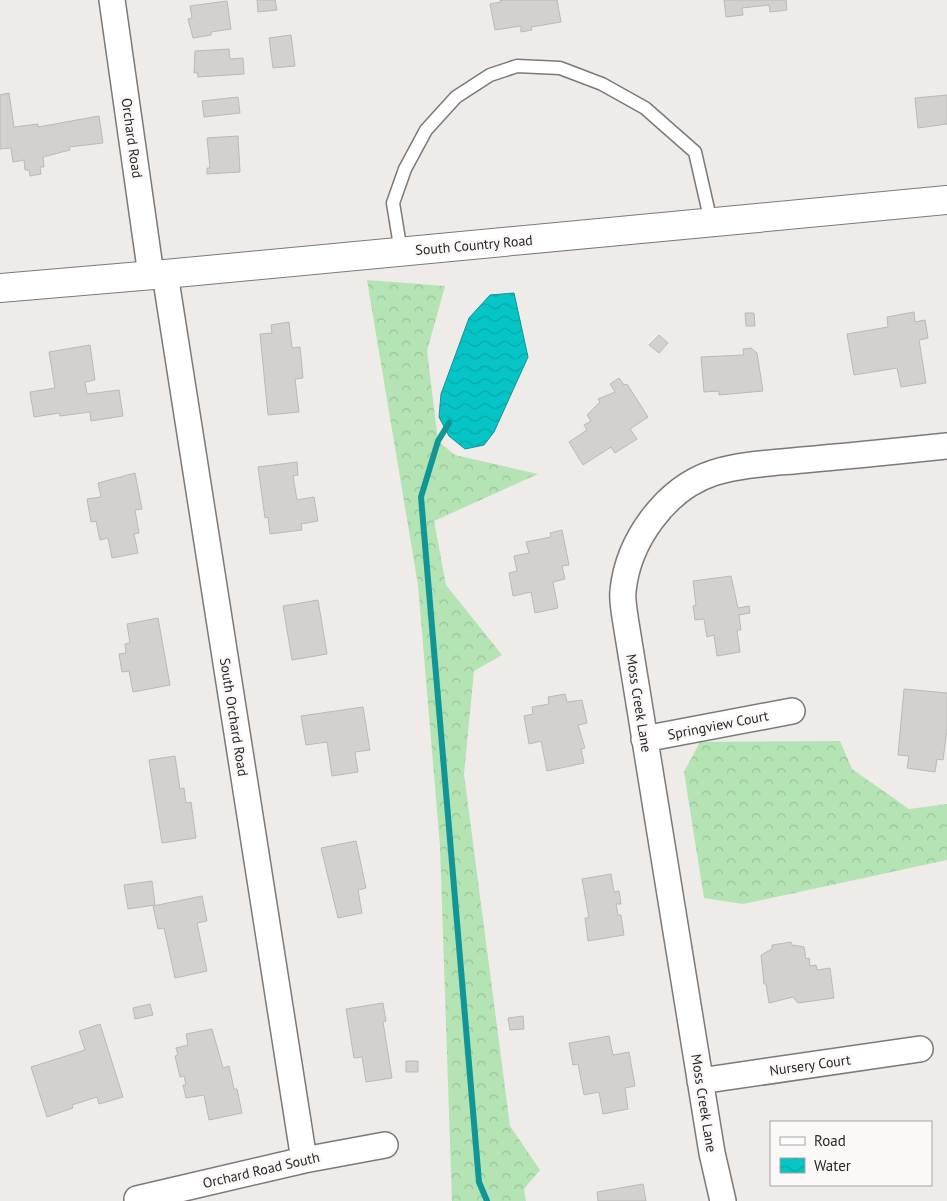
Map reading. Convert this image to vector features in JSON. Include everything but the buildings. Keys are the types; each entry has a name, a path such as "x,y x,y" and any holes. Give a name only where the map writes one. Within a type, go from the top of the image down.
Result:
{"main road":[{"name":"South Country Road","path":"0,288 158,275 947,200"}],"street":[{"name":"Orchard Road","path":"112,0 158,275"},
{"name":"South Orchard Road","path":"158,275 304,1160"},
{"name":"Moss Creek Lane","path":"723,1201 712,1153 700,1082 622,592 629,561 643,531 666,504 685,486 713,473 747,466 947,446"},
{"name":"Springview Court","path":"644,739 792,710"},
{"name":"Nursery Court","path":"700,1082 920,1049"},
{"name":"Orchard Road South","path":"138,1199 304,1160 385,1145"}],"lane":[{"path":"401,252 393,203 405,169 426,130 456,97 490,75 518,66 560,68 602,84 652,113 695,152 710,222"}],"green space":[{"path":"367,280 445,286 427,351 438,441 455,455 538,474 434,521 446,585 502,655 474,671 464,774 510,1126 540,1170 524,1189 526,1201 452,1201 440,846 418,585"},
{"path":"840,741 852,769 909,809 947,804 947,860 743,904 704,898 684,772 700,742"}],"water":[{"path":"514,293 528,357 494,432 484,445 465,449 449,436 439,417 441,394 469,318 490,295"}],"waterway":[{"path":"449,423 438,441 421,497 479,1182 487,1201"}]}
